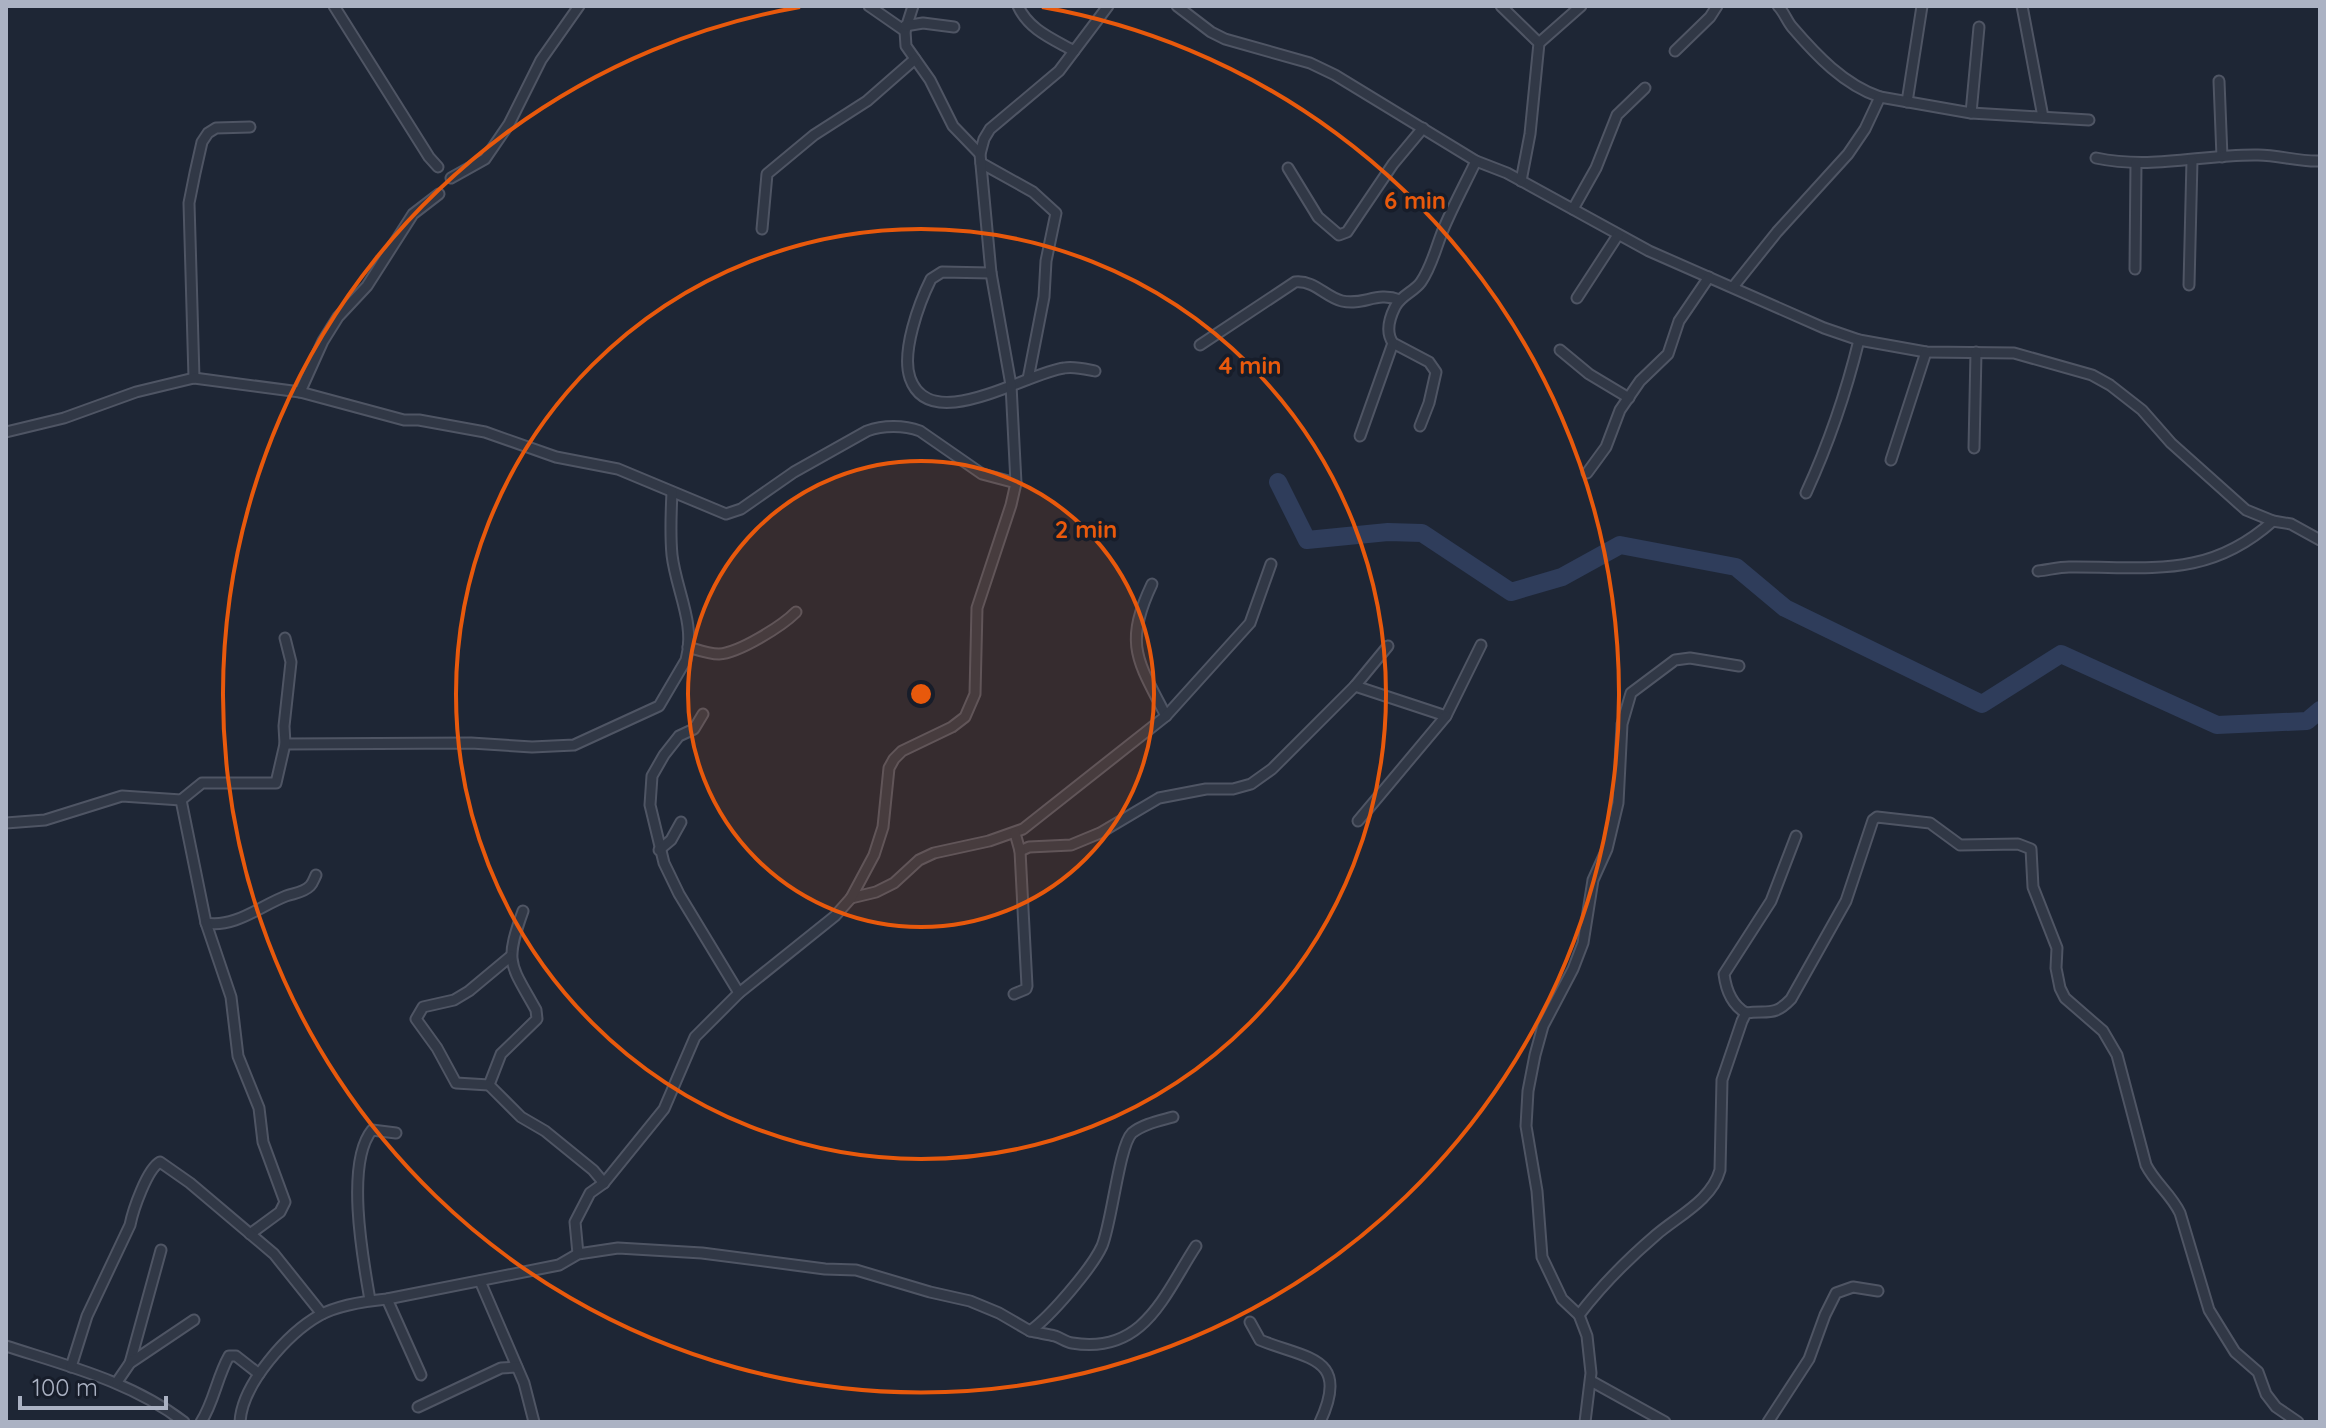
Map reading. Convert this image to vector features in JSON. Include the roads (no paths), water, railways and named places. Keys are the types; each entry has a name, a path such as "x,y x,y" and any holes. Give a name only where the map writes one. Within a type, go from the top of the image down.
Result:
{"street":[{"path":"334,6 438,167"},
{"path":"451,178 485,159 509,124 541,60 579,6"},
{"path":"869,6 905,29"},
{"path":"913,6 905,29 906,46 930,80 953,126 980,158 1033,192 1056,213 1028,379"},
{"path":"1018,6 1035,28 1074,51"},
{"path":"578,1254 575,1222 590,1193 604,1183 664,1109 695,1037 739,993 835,916 851,898 874,855 883,827 889,768 894,759 902,751 952,727 965,717 975,694 977,608 1016,483 1011,385 991,273 980,158 984,139 990,129 1012,108 1043,87 1108,6"},
{"path":"1177,6 1225,39 1310,63 1335,75 1476,161 1521,181 1618,235 1824,328 1859,340 1926,352 2014,353 2092,375 2142,410 2171,443 2246,510 2273,521 2291,524 2320,540"},
{"path":"1501,6 1539,43"},
{"path":"1521,181 1530,134 1539,43 1581,6"},
{"path":"1675,51 1717,6"},
{"path":"1778,6 1789,24 1838,73 1880,97 1971,113 2089,120"},
{"path":"1907,102 1922,6"},
{"path":"2022,6 2043,117"},
{"path":"905,29 923,23 954,27"},
{"path":"1971,113 1979,27"},
{"path":"762,229 767,174 814,135 867,101 915,59"},
{"path":"2219,81 2222,157"},
{"path":"1573,209 1596,168 1617,115 1645,88"},
{"path":"1733,287 1777,232 1848,154 1865,129 1880,97"},
{"path":"194,378 189,203 195,173 202,142 208,133 216,128 250,127"},
{"path":"1288,168 1318,217 1339,235 1347,232 1393,164 1423,128"},
{"path":"2096,158 2136,163 2260,154 2294,161 2320,161"},
{"path":"2189,285 2192,160"},
{"path":"1420,426 1436,372 1429,362 1393,343 1388,331 1395,306 1415,289 1427,271 1476,161"},
{"path":"2135,269 2136,163"},
{"path":"300,392 323,341 338,317 367,286 413,214 439,194"},
{"path":"1577,298 1618,235"},
{"path":"991,273 942,272 931,279 907,354 907,370 919,395 935,402 968,400 1064,368 1095,371"},
{"path":"1587,473 1606,447 1620,410 1650,368 1668,354 1679,321 1709,277"},
{"path":"1200,345 1295,282 1313,284 1341,301 1357,303 1378,296 1400,300"},
{"path":"1806,493 1825,452 1850,378 1859,340"},
{"path":"1360,436 1393,343"},
{"path":"1560,350 1589,374 1629,398"},
{"path":"1891,460 1926,352"},
{"path":"1974,448 1976,352"},
{"path":"6,432 64,418 136,392 194,378 300,392 404,420 485,432 556,457 618,469 720,513 731,514 794,472 877,427 909,427 920,431 982,474 1016,483"},
{"path":"285,744 574,745 659,706 686,660 688,647 687,613 672,554 672,492"},
{"path":"2038,571 2070,567 2176,567 2211,558 2244,543 2273,521"},
{"path":"851,898 876,892 894,883 919,860 934,853 1015,833 1166,716 1250,623 1271,564"},
{"path":"1152,584 1137,620 1134,642 1166,716"},
{"path":"688,647 725,653 780,626 796,612"},
{"path":"6,823 45,820 122,796 181,800 202,783 276,783 285,744 291,662 285,638"},
{"path":"1358,821 1446,716 1481,645"},
{"path":"1020,851 1029,847 1071,845 1100,833 1159,798 1251,784 1264,776 1355,686 1388,646"},
{"path":"1585,1422 1591,1381 1587,1336 1579,1315 1562,1299 1542,1257 1537,1191 1526,1126 1528,1091 1535,1055 1543,1026 1583,943 1593,880 1607,849 1618,803 1622,724 1631,693 1675,660 1690,658 1739,666"},
{"path":"1355,686 1446,716"},
{"path":"703,714 694,729 675,740 652,776 650,805 659,850 679,894 739,993"},
{"path":"181,800 206,923 231,997 241,1064 259,1108 263,1142 285,1202 280,1212 250,1234"},
{"path":"1796,836 1771,901 1724,974 1732,1001 1746,1013 1774,1013 1791,999 1846,901 1873,820 1877,817 1930,823 1960,845 2027,846 2031,849 2033,887 2057,948 2056,968 2060,988 2065,998 2111,1040 2146,1165 2151,1176 2175,1201 2209,1310 2235,1352 2258,1372 2266,1394 2276,1407 2298,1422"},
{"path":"659,850 671,840 681,822"},
{"path":"1014,994 1027,986 1020,851 1015,833"},
{"path":"206,923 213,925 240,919 284,897 302,892 316,875"},
{"path":"489,1085 501,1054 537,1019 536,1010 514,970 511,956 523,911"},
{"path":"511,956 462,995 423,1007 416,1019 437,1048 456,1083 489,1085 521,1117 545,1131 593,1170 604,1183"},
{"path":"1579,1315 1594,1295 1635,1255 1717,1182 1720,1170 1722,1080 1746,1013"},
{"path":"1030,1331 1044,1321 1092,1264 1102,1245 1119,1178 1123,1147 1132,1133 1148,1124 1173,1117"},
{"path":"370,1300 360,1244 361,1149 372,1130 396,1133"},
{"path":"71,1367 87,1316 155,1163 164,1164 190,1183 274,1254 322,1314"},
{"path":"240,1422 254,1380 300,1328 322,1314 370,1300 559,1265 578,1254 618,1248 665,1250 856,1270 970,1301 1030,1331 1056,1336 1074,1344 1108,1342 1127,1337 1147,1322 1196,1246"},
{"path":"117,1382 130,1363 161,1250"},
{"path":"480,1281 524,1383 534,1422"},
{"path":"1768,1422 1809,1359 1836,1293 1853,1287 1878,1291"},
{"path":"387,1299 421,1375"},
{"path":"130,1363 194,1320"},
{"path":"1250,1322 1260,1340 1321,1363 1330,1376 1331,1386 1320,1422"},
{"path":"6,1346 117,1382 163,1406 184,1422"},
{"path":"201,1422 229,1356 236,1356 259,1374"},
{"path":"418,1407 501,1368 517,1367"},
{"path":"1591,1381 1665,1422"}],"waterway":[{"path":"1278,482 1307,540 1388,532 1422,533 1511,592 1562,577 1620,545 1736,567 1785,608 1982,704 2061,654 2217,725 2307,721 2320,710"}]}
